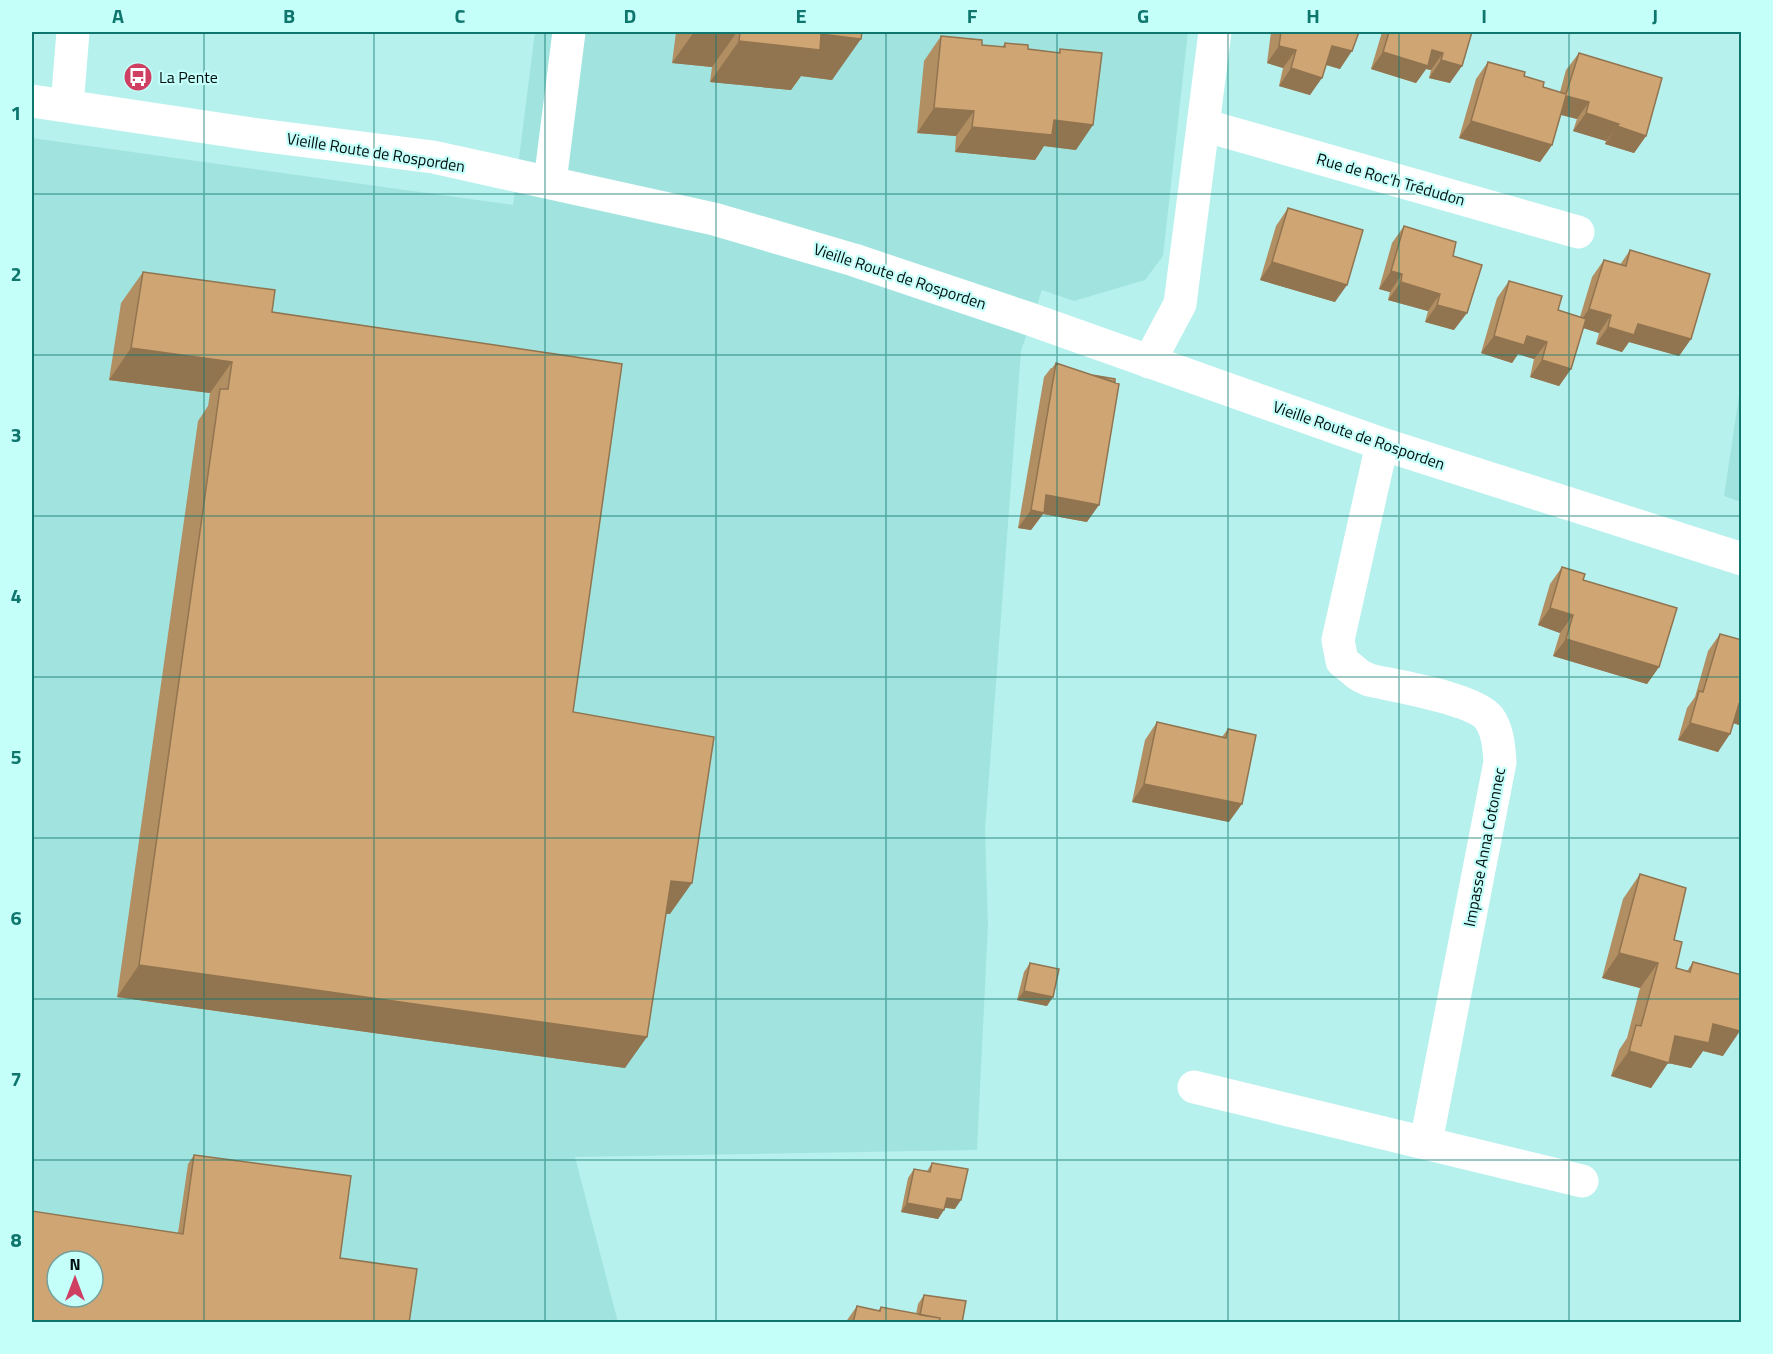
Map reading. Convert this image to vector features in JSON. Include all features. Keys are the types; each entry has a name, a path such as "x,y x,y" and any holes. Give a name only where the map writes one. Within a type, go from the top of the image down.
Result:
{"street":[{"path":"67,106 73,32"},
{"path":"550,182 569,32"},
{"path":"1149,362 1180,304 1215,32"},
{"name":"Vieille Route de Rosporden","path":"32,101 252,134 433,157 714,219 854,260 1027,318 1382,444 1742,559"},
{"name":"Rue de Roc'h Trédudon","path":"1203,125 1578,232"},
{"name":"Impasse Anna Cotonnec","path":"1382,444 1338,640 1342,661 1369,680 1464,702 1488,716 1498,737 1500,762 1426,1142"},
{"path":"1194,1087 1582,1181"}],"shaded area":[{"path":"535,32 1188,32 1163,256 1145,280 1074,301 1042,290 1021,351 985,830 988,925 977,1150 575,1157 618,1322 32,1322 32,138 513,205"},
{"path":"1741,382 1742,502 1724,496"}],"building":[{"path":"740,32 862,32 861,39 821,34 820,50 739,41"},
{"path":"1281,32 1359,32 1352,51 1332,46 1322,78 1291,68 1296,50 1279,46"},
{"path":"1389,32 1472,32 1462,66 1441,60 1443,53 1432,50 1428,66 1383,52"},
{"path":"941,36 982,40 982,45 1005,47 1005,43 1028,45 1028,49 1060,53 1060,49 1102,53 1093,125 1054,120 1052,135 972,127 974,111 934,108"},
{"path":"1579,53 1662,78 1646,136 1586,113 1589,102 1566,96 1552,145 1471,121 1488,62 1525,72 1524,76 1544,82 1543,87 1566,94"},
{"path":"1288,208 1363,230 1347,285 1272,262"},
{"path":"1404,226 1456,242 1453,256 1482,265 1467,313 1437,305 1440,294 1401,282 1402,274 1391,271"},
{"path":"1630,250 1710,274 1691,339 1638,324 1634,335 1608,327 1611,315 1589,309 1604,260 1626,266"},
{"path":"143,272 275,290 272,312 622,364 573,712 714,737 692,883 671,881 647,1037 139,965 220,389 228,389 232,362 131,348"},
{"path":"1509,281 1562,296 1558,310 1586,319 1571,369 1542,360 1547,342 1527,336 1524,345 1494,336"},
{"path":"1056,363 1119,384 1099,505 1046,495 1044,513 1031,510"},
{"path":"1092,375 1115,379 1115,382"},
{"path":"1562,567 1585,574 1583,580 1677,608 1659,667 1566,639 1573,615 1550,608"},
{"path":"1720,634 1742,640 1742,705 1739,704 1730,734 1690,723 1699,691 1703,692"},
{"path":"1157,722 1226,738 1228,729 1256,735 1242,804 1144,784"},
{"path":"1640,874 1686,888 1674,940 1682,942 1676,968 1690,972 1693,962 1742,975 1740,1031 1713,1024 1709,1043 1675,1036 1669,1063 1629,1051 1636,1025 1641,1026 1658,963 1619,953"},
{"path":"1030,963 1059,969 1053,997 1024,991"},
{"path":"194,1155 351,1176 340,1258 417,1269 409,1323 32,1323 32,1211 183,1234"},
{"path":"932,1163 968,1169 961,1200 947,1198 944,1210 907,1203 914,1169 930,1172"},
{"path":"924,1295 966,1301 962,1323 939,1323 940,1318 920,1315"},
{"path":"857,1306 880,1311 881,1307 940,1318 939,1323 853,1323"}],"place":[{"name":"La Pente","path":"138,77"}]}
